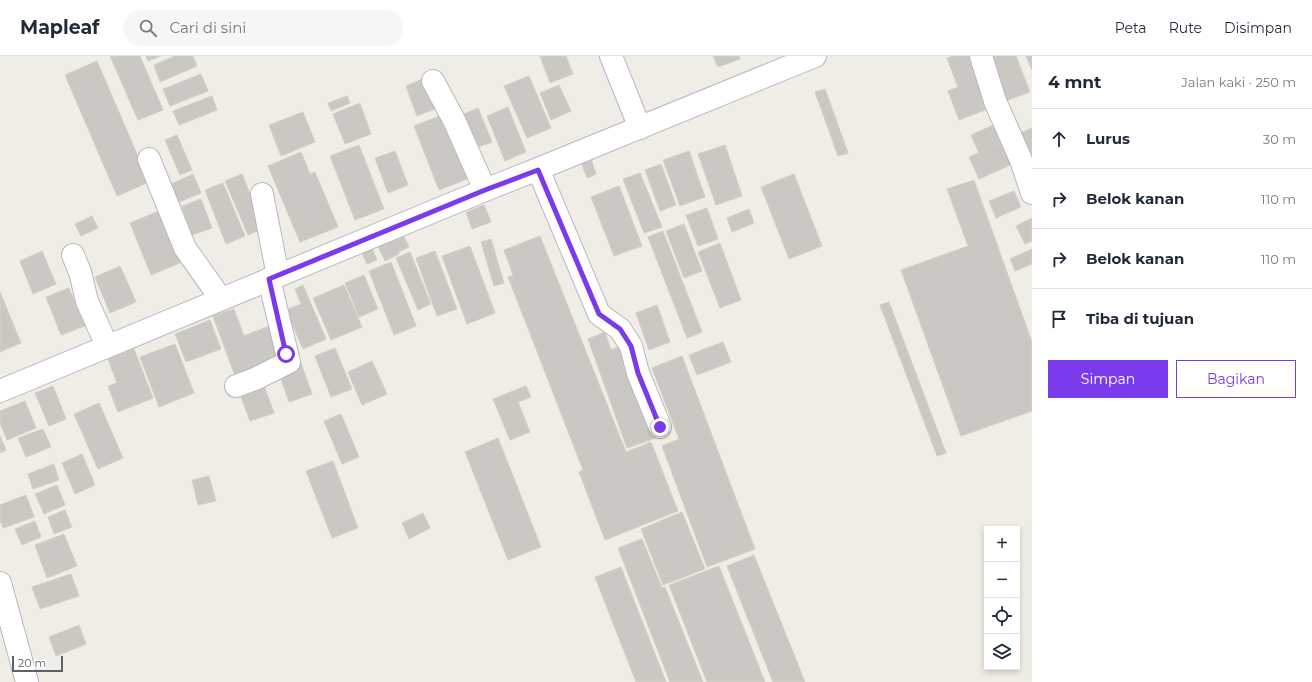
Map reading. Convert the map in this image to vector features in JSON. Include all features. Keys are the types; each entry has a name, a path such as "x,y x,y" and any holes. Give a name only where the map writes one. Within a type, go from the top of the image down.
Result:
{"street":[{"path":"611,56 640,128"},
{"path":"0,391 485,190 538,170 815,56"},
{"path":"981,56 996,101 1021,160 1032,193"},
{"path":"433,81 454,120 485,190"},
{"path":"149,159 185,248 221,299"},
{"path":"538,170 599,314 620,329 631,346 638,373 660,427"},
{"path":"236,386 261,376 289,362 274,278 262,194"},
{"path":"73,255 80,272 87,301 106,346"},
{"path":"0,583 27,682"}],"building":[{"path":"110,56 140,56 163,110 138,120"},
{"path":"146,56 161,56 148,61"},
{"path":"175,56 193,56 197,66 160,82 154,65"},
{"path":"540,56 566,56 573,74 550,83"},
{"path":"713,56 739,56 740,59 718,67"},
{"path":"953,56 974,56 993,107 959,120 948,91 958,87 947,58"},
{"path":"988,56 1016,56 1030,92 1000,103"},
{"path":"1026,56 1032,56 1032,70"},
{"path":"97,61 149,182 117,196 65,75"},
{"path":"201,74 208,91 170,106 163,89"},
{"path":"529,76 551,128 527,138 504,86"},
{"path":"425,78 437,108 417,116 406,86"},
{"path":"559,85 571,111 551,120 540,93"},
{"path":"825,89 848,153 838,156 815,92"},
{"path":"212,96 217,110 179,125 173,111"},
{"path":"347,96 350,103 331,111 328,103"},
{"path":"360,103 371,134 345,144 333,114"},
{"path":"508,107 526,152 505,161 487,116"},
{"path":"478,108 492,142 478,147 464,114"},
{"path":"303,112 315,142 281,156 269,125"},
{"path":"447,113 472,177 439,190 414,126"},
{"path":"1000,122 1008,140 979,153 971,135"},
{"path":"1032,128 1032,164 1020,133"},
{"path":"177,135 192,170 180,175 165,140"},
{"path":"1008,140 1017,162 979,179 969,157"},
{"path":"359,145 384,209 355,220 330,156"},
{"path":"725,145 742,196 716,205 698,154"},
{"path":"395,151 408,185 388,193 375,158"},
{"path":"689,151 705,197 680,206 663,160"},
{"path":"301,152 310,174 315,172 338,227 300,242 268,166"},
{"path":"591,159 596,174 587,178 581,162"},
{"path":"661,164 676,205 660,211 645,170"},
{"path":"640,173 662,227 644,233 623,179"},
{"path":"193,174 201,193 177,203 169,185"},
{"path":"242,174 264,228 248,235 225,181"},
{"path":"794,174 822,246 789,259 761,187"},
{"path":"974,180 1032,342 1032,411 961,436 901,270 968,246 947,189"},
{"path":"223,183 245,236 226,244 205,190"},
{"path":"619,186 642,246 614,256 591,197"},
{"path":"1014,191 1021,207 996,218 989,201"},
{"path":"201,199 212,228 192,235 182,206"},
{"path":"484,205 491,222 472,229 466,212"},
{"path":"707,208 718,239 698,246 686,215"},
{"path":"749,209 754,223 732,232 727,218"},
{"path":"159,211 180,263 151,275 130,223"},
{"path":"92,216 98,228 81,236 75,224"},
{"path":"1032,218 1032,241 1025,244 1016,226"},
{"path":"684,224 702,271 684,278 666,231"},
{"path":"401,231 409,247 398,252 399,254 385,261 376,242"},
{"path":"663,231 702,332 687,338 648,237"},
{"path":"540,236 626,452 651,442 678,511 605,540 579,472 583,470 508,277 513,275 504,250"},
{"path":"491,239 504,283 494,286 481,242"},
{"path":"720,243 741,300 720,308 698,252"},
{"path":"371,246 377,260 367,264 361,251"},
{"path":"470,246 495,313 467,324 442,256"},
{"path":"1032,249 1032,264 1015,271 1010,259"},
{"path":"42,251 56,284 33,294 20,261"},
{"path":"435,251 457,309 437,316 416,258"},
{"path":"410,252 431,304 418,310 396,258"},
{"path":"391,262 416,326 394,335 369,271"},
{"path":"120,266 136,302 110,313 95,277"},
{"path":"364,275 378,309 359,317 345,283"},
{"path":"303,285 326,339 303,349 286,310 301,304 295,289"},
{"path":"344,285 362,327 331,340 313,298"},
{"path":"69,288 85,326 61,335 46,297"},
{"path":"0,292 21,343 0,352"},
{"path":"889,302 946,453 937,456 880,305"},
{"path":"657,305 670,342 649,350 636,313"},
{"path":"234,309 244,336 272,325 285,361 236,379 213,316"},
{"path":"210,320 221,349 186,362 175,334"},
{"path":"605,332 611,350 625,345 659,437 627,448 588,339"},
{"path":"723,342 731,362 697,375 689,355"},
{"path":"175,344 194,393 159,407 140,357"},
{"path":"335,348 352,389 331,397 315,356"},
{"path":"134,349 153,398 118,412 108,386 117,383 108,359"},
{"path":"682,356 755,549 707,567 662,446 679,439 652,368"},
{"path":"372,361 387,394 362,405 348,372"},
{"path":"301,363 312,394 289,402 278,371"},
{"path":"53,386 66,419 49,426 35,393"},
{"path":"526,386 531,397 518,402 530,432 510,440 493,399"},
{"path":"265,388 274,413 250,421 241,397"},
{"path":"25,401 36,428 7,440 0,423 0,411"},
{"path":"99,403 123,458 98,469 74,414"},
{"path":"341,414 359,457 342,464 324,421"},
{"path":"43,429 51,447 26,457 18,438"},
{"path":"0,436 6,450 0,453"},
{"path":"498,438 541,547 508,560 465,452"},
{"path":"82,454 95,485 75,494 62,463"},
{"path":"333,461 358,528 332,538 306,471"},
{"path":"54,464 59,480 33,489 28,474"},
{"path":"209,476 216,501 198,505 192,480"},
{"path":"57,485 65,505 44,514 35,494"},
{"path":"26,495 34,517 3,528 0,520 0,505"},
{"path":"65,510 72,527 54,534 48,517"},
{"path":"682,512 705,569 663,585 641,529"},
{"path":"423,513 430,528 409,539 402,523"},
{"path":"35,521 41,537 22,545 15,529"},
{"path":"64,534 77,566 47,578 35,545"},
{"path":"642,539 662,588 665,587 703,682 670,682 618,548"},
{"path":"754,555 805,682 773,682 727,566"},
{"path":"719,566 765,682 707,682 669,585"},
{"path":"621,567 666,682 636,682 595,577"},
{"path":"71,574 79,596 40,609 32,587"},
{"path":"79,625 86,644 56,656 49,637"}],"route":[{"path":"286,354 269,279 485,190 538,170 599,314 620,329 631,346 638,373 660,427"}]}
